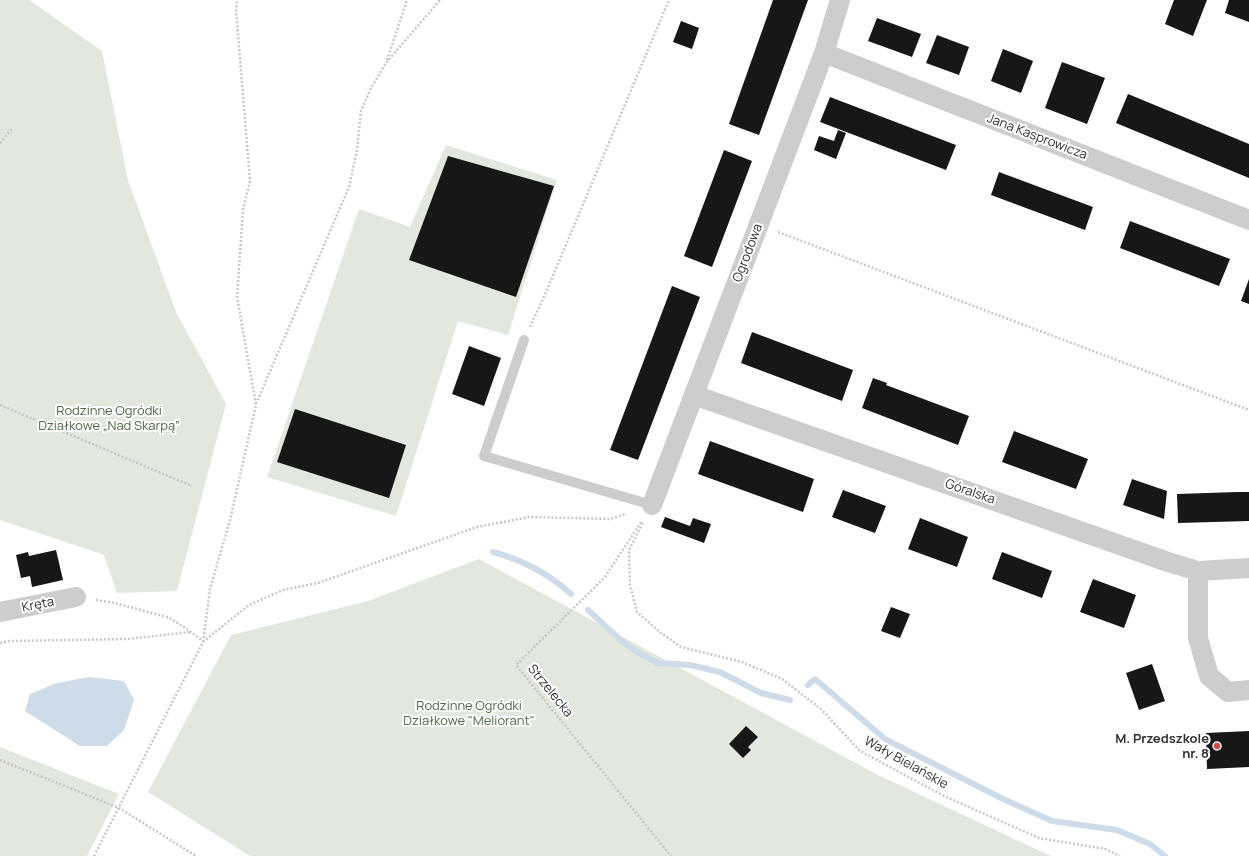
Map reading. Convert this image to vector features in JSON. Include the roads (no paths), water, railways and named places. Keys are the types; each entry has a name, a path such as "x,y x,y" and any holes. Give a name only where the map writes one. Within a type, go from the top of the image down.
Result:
{"street":[{"name":"Ogrodowa","path":"652,505 824,54 840,0"},
{"name":"Jana Kasprowicza","path":"824,54 1249,220"},
{"name":"Góralska","path":"694,395 1198,572 1249,568"},
{"path":"1198,572 1198,638 1209,676 1228,692 1249,690"},
{"name":"Kręta","path":"0,612 76,597"}],"lane":[{"path":"524,340 484,456 652,505"}],"water":[{"path":"89,677 124,681 134,700 124,730 107,746 80,746 25,711 30,694 57,683"}],"waterway":[{"path":"493,552 515,559 535,568 554,580 571,594"},
{"path":"588,610 625,644 658,663 690,665 720,672 761,693 790,700"},
{"path":"808,685 815,679 885,739 1001,798 1052,821 1117,830 1150,844 1165,856"}],"place":[{"name":"M. Przedszkole nr. 8","path":"1217,746"}],"park label":[{"name":"Rodzinne Ogródki Działkowe „Nad Skarpą”","path":"109,418"},
{"name":"Rodzinne Ogródki Działkowe \"Meliorant\"","path":"469,714"}]}
